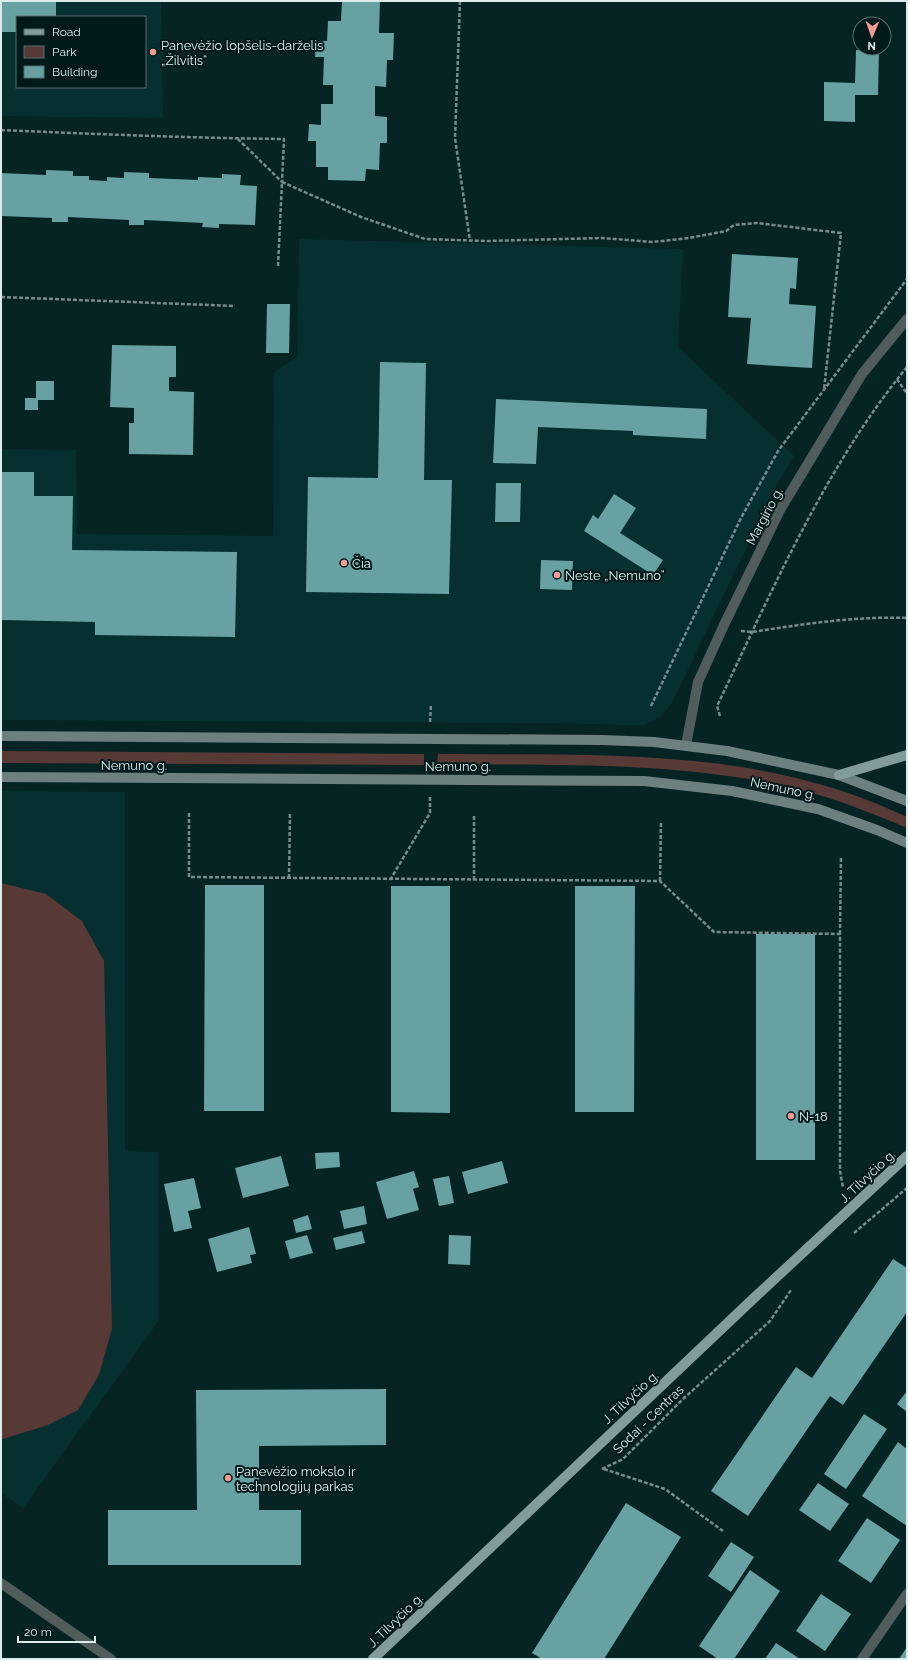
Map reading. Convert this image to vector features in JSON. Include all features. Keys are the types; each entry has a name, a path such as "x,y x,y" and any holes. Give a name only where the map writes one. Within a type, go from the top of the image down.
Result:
{"main road":[{"name":"Nemuno g.","path":"1,736 602,740 686,745 727,751 839,775 907,801"},
{"path":"839,775 907,755"},
{"name":"Nemuno g.","path":"1,777 644,781 732,791 818,809 877,830 907,843"},
{"name":"J. Tilvyčio g.","path":"372,1659 754,1298 907,1156"}],"street":[{"name":"Margirio g.","path":"686,745 698,682 780,510 862,374 907,319"},
{"path":"1,1583 111,1659"},
{"path":"862,1659 907,1594"}],"path":[{"path":"460,1 456,138 470,241"},
{"path":"1,130 284,140 278,266"},
{"path":"238,139 282,182 361,217 425,239 470,241 602,238 653,242 690,238 726,231 734,225 756,223 841,233 824,390"},
{"path":"652,706 741,518 778,451 907,279"},
{"path":"1,298 235,306"},
{"path":"720,716 717,706 786,561 825,490 858,435 907,367"},
{"path":"897,379 907,394"},
{"path":"724,625 737,631 752,632 839,619 877,617 907,618"},
{"path":"189,813 189,877 390,880 660,881 714,932 840,934"},
{"path":"289,878 290,813"},
{"path":"390,880 430,814"},
{"path":"474,815 474,880"},
{"path":"660,881 661,821"},
{"path":"842,856 840,934 840,1171 843,1188"},
{"path":"850,1236 907,1188"},
{"name":"Sodai - Centras","path":"598,1470 623,1459 683,1399 770,1321 792,1289"},
{"path":"603,1468 665,1488 723,1531"}],"shaded area":[{"name":"Panevėžio lopšelis-darželis „Žilvitis“","path":"1,1 161,1 163,118 1,116"},
{"path":"299,239 683,249 678,347 794,456 777,484 672,703 660,717 644,725 1,720 1,449 76,450 77,534 273,536 274,372 297,357"},
{"path":"1,791 125,792 125,1151 158,1152 158,1322 23,1508 1,1493"}],"green space":[{"path":"1,751 424,754 424,765 1,763"},
{"path":"438,754 630,756 678,759 725,765 772,773 830,787 875,803 907,817 907,828 864,810 819,795 773,784 725,776 678,770 582,765 437,764"},
{"path":"1,883 46,894 82,921 104,961 112,1329 99,1375 78,1410 48,1425 3,1439 1,1439"}],"building":[{"path":"1,1 56,1 56,16 16,16 16,32 1,32"},
{"path":"342,1 380,1 379,33 394,33 393,60 387,60 386,87 375,86 375,116 387,117 387,143 380,143 379,170 366,169 365,181 328,180 328,167 316,167 316,141 308,141 309,124 321,125 321,104 333,104 333,85 323,85 324,57 315,57 316,41 327,41 328,21 341,21"},
{"path":"856,56 879,56 878,95 855,95 855,122 824,121 824,82 855,83"},
{"path":"46,170 73,171 73,176 89,176 89,180 107,181 107,177 124,178 124,172 149,173 149,178 198,180 198,177 222,178 222,174 241,175 240,185 257,186 255,225 219,224 219,228 202,227 203,223 144,220 144,225 129,225 129,220 68,217 68,222 52,222 52,218 1,216 1,173 46,175"},
{"path":"732,254 798,258 796,289 790,288 789,304 816,306 812,368 747,364 751,318 728,317"},
{"path":"267,304 290,304 289,353 266,353"},
{"path":"112,345 176,346 176,377 169,377 169,391 194,392 193,455 129,454 129,423 134,423 134,408 110,407"},
{"path":"380,362 426,363 424,480 452,480 449,594 306,592 308,477 378,478"},
{"path":"36,381 54,381 54,400 38,400 38,410 25,410 25,398 36,398"},
{"path":"496,399 707,409 706,439 633,435 633,431 538,427 536,464 493,463"},
{"path":"1,472 34,472 34,496 73,496 72,550 237,552 235,637 95,635 95,622 2,620"},
{"path":"496,483 521,483 520,522 495,522"},
{"path":"614,494 636,508 620,533 663,560 653,575 584,531 593,515 598,519"},
{"path":"541,560 573,561 572,590 540,589"},
{"path":"205,885 264,885 264,1111 204,1111"},
{"path":"391,886 450,886 450,1113 391,1112"},
{"path":"575,886 635,886 634,1112 575,1112"},
{"path":"756,934 815,934 815,1160 756,1160"},
{"path":"339,1152 340,1167 316,1169 315,1153"},
{"path":"281,1156 289,1186 243,1198 235,1168"},
{"path":"502,1161 508,1183 468,1194 462,1172"},
{"path":"414,1171 419,1187 413,1189 419,1210 387,1219 376,1182"},
{"path":"449,1176 454,1203 439,1206 433,1179"},
{"path":"194,1178 201,1208 188,1211 192,1228 174,1232 164,1184"},
{"path":"364,1206 367,1224 344,1229 340,1211"},
{"path":"308,1215 312,1229 296,1233 293,1220"},
{"path":"249,1227 256,1254 250,1255 252,1263 217,1272 208,1239"},
{"path":"362,1231 365,1243 336,1250 333,1238"},
{"path":"307,1235 313,1253 290,1259 285,1241"},
{"path":"449,1235 471,1236 470,1265 448,1264"},
{"path":"893,1259 907,1268 907,1312 843,1405 830,1396 748,1516 711,1491 796,1367 812,1378"},
{"name":"Panevėžio mokslo ir technologijų parkas","path":"386,1389 386,1445 259,1446 259,1510 301,1510 301,1565 108,1565 108,1510 197,1510 196,1390"},
{"path":"907,1391 907,1412 897,1404"},
{"path":"864,1414 887,1429 846,1489 824,1474"},
{"path":"898,1442 907,1449 907,1526 862,1496"},
{"path":"818,1483 849,1504 830,1531 799,1510"},
{"path":"626,1503 681,1537 604,1659 542,1659 532,1653"},
{"path":"867,1518 900,1540 871,1583 838,1561"},
{"path":"731,1542 754,1557 731,1592 708,1576"},
{"path":"750,1570 780,1591 734,1659 718,1659 699,1646"},
{"path":"821,1594 851,1614 825,1651 796,1631"},
{"path":"776,1643 800,1659 765,1659"},
{"path":"907,1647 907,1659 899,1659"}],"place":[{"name":"Panevėžio lopšelis-darželis „Žilvitis“","path":"153,52"},
{"name":"Čia","path":"344,563"},
{"name":"Neste „Nemuno“","path":"557,575"},
{"name":"N-18","path":"791,1116"},
{"name":"Panevėžio mokslo ir technologijų parkas","path":"228,1478"}]}
